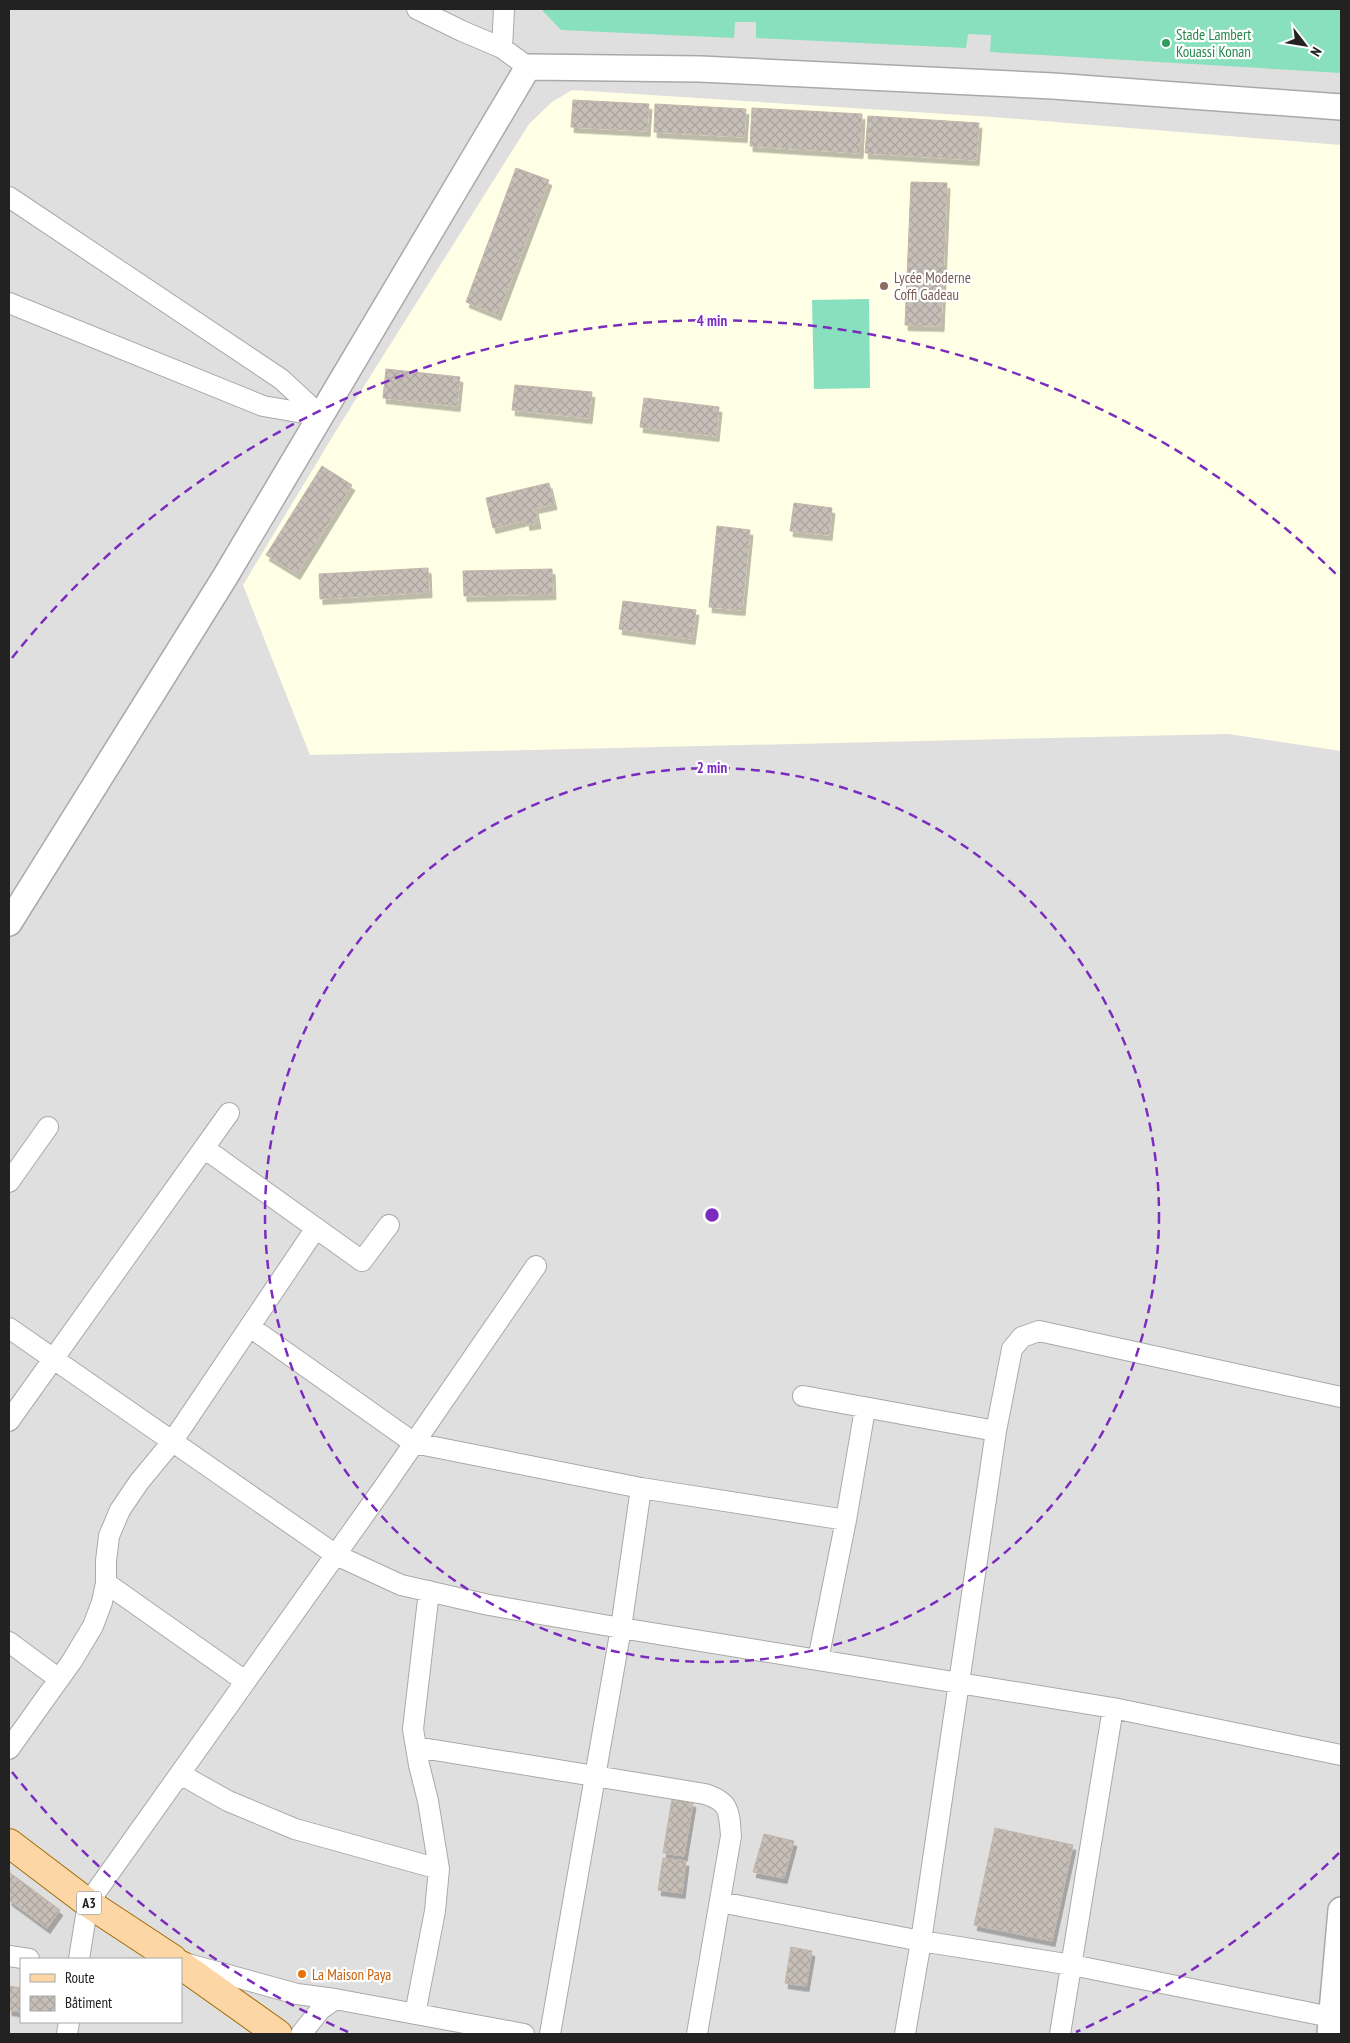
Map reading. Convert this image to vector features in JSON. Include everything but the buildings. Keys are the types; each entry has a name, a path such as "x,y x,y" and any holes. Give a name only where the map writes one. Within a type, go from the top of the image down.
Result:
{"main road":[{"name":"A3","path":"9,1842 88,1903 171,1958"},
{"path":"182,1965 282,2034"}],"street":[{"path":"417,9 502,48 528,67 700,69 1044,86 1341,107"},
{"path":"502,48 504,9"},
{"path":"9,923 225,577 528,67"},
{"path":"9,198 281,379 321,416"},
{"path":"9,303 262,406 321,416"},
{"path":"9,1421 229,1113"},
{"path":"9,1182 48,1126"},
{"path":"204,1148 362,1261 390,1225"},
{"path":"9,1749 59,1679 93,1626 102,1602 106,1583 109,1536 120,1510 139,1482 172,1442 316,1228"},
{"path":"79,1958 88,1903 336,1555 536,1266"},
{"path":"250,1327 414,1443 641,1488 846,1520"},
{"path":"9,1328 52,1360 336,1555 400,1585 489,1605 620,1628 1113,1708 1341,1754"},
{"path":"905,2034 921,1941 996,1430 1012,1349 1022,1337 1039,1331 1341,1397"},
{"path":"803,1396 996,1430"},
{"path":"818,1660 846,1520 865,1408"},
{"path":"550,2034 620,1628 641,1488"},
{"path":"106,1583 245,1681"},
{"path":"415,2014 435,1911 439,1869 428,1801 413,1729 429,1591"},
{"path":"9,1642 59,1679"},
{"path":"1060,2034 1113,1708"},
{"path":"416,1747 705,1794 717,1798 725,1804 730,1815 731,1836 697,2034"},
{"path":"180,1774 228,1800 295,1829 336,1842 439,1869"},
{"path":"720,1902 921,1941 1072,1965 1331,2026 1341,1910"},
{"path":"9,1956 22,1958"},
{"path":"182,1964 297,1994 335,1999 524,2034"},
{"path":"282,2034 335,1999"}],"shaded area":[{"path":"9,9 1341,9 1341,2034 9,2034"},
{"name":"Lycée Moderne Coffi Gadeau","path":"572,90 993,117 1341,145 1341,751 1228,734 310,755 243,585 339,426 529,124 552,102"}],"green space":[{"name":"Stade Lambert Kouassi Konan","path":"541,9 1341,9 1341,73 990,52 991,35 968,34 966,48 756,38 756,22 735,22 734,38 561,30"},
{"path":"869,299 870,388 814,389 812,300"}],"place":[{"name":"Stade Lambert Kouassi Konan","path":"1166,43"},
{"name":"Lycée Moderne Coffi Gadeau","path":"884,286"},
{"name":"La Maison Paya","path":"302,1974"}]}
